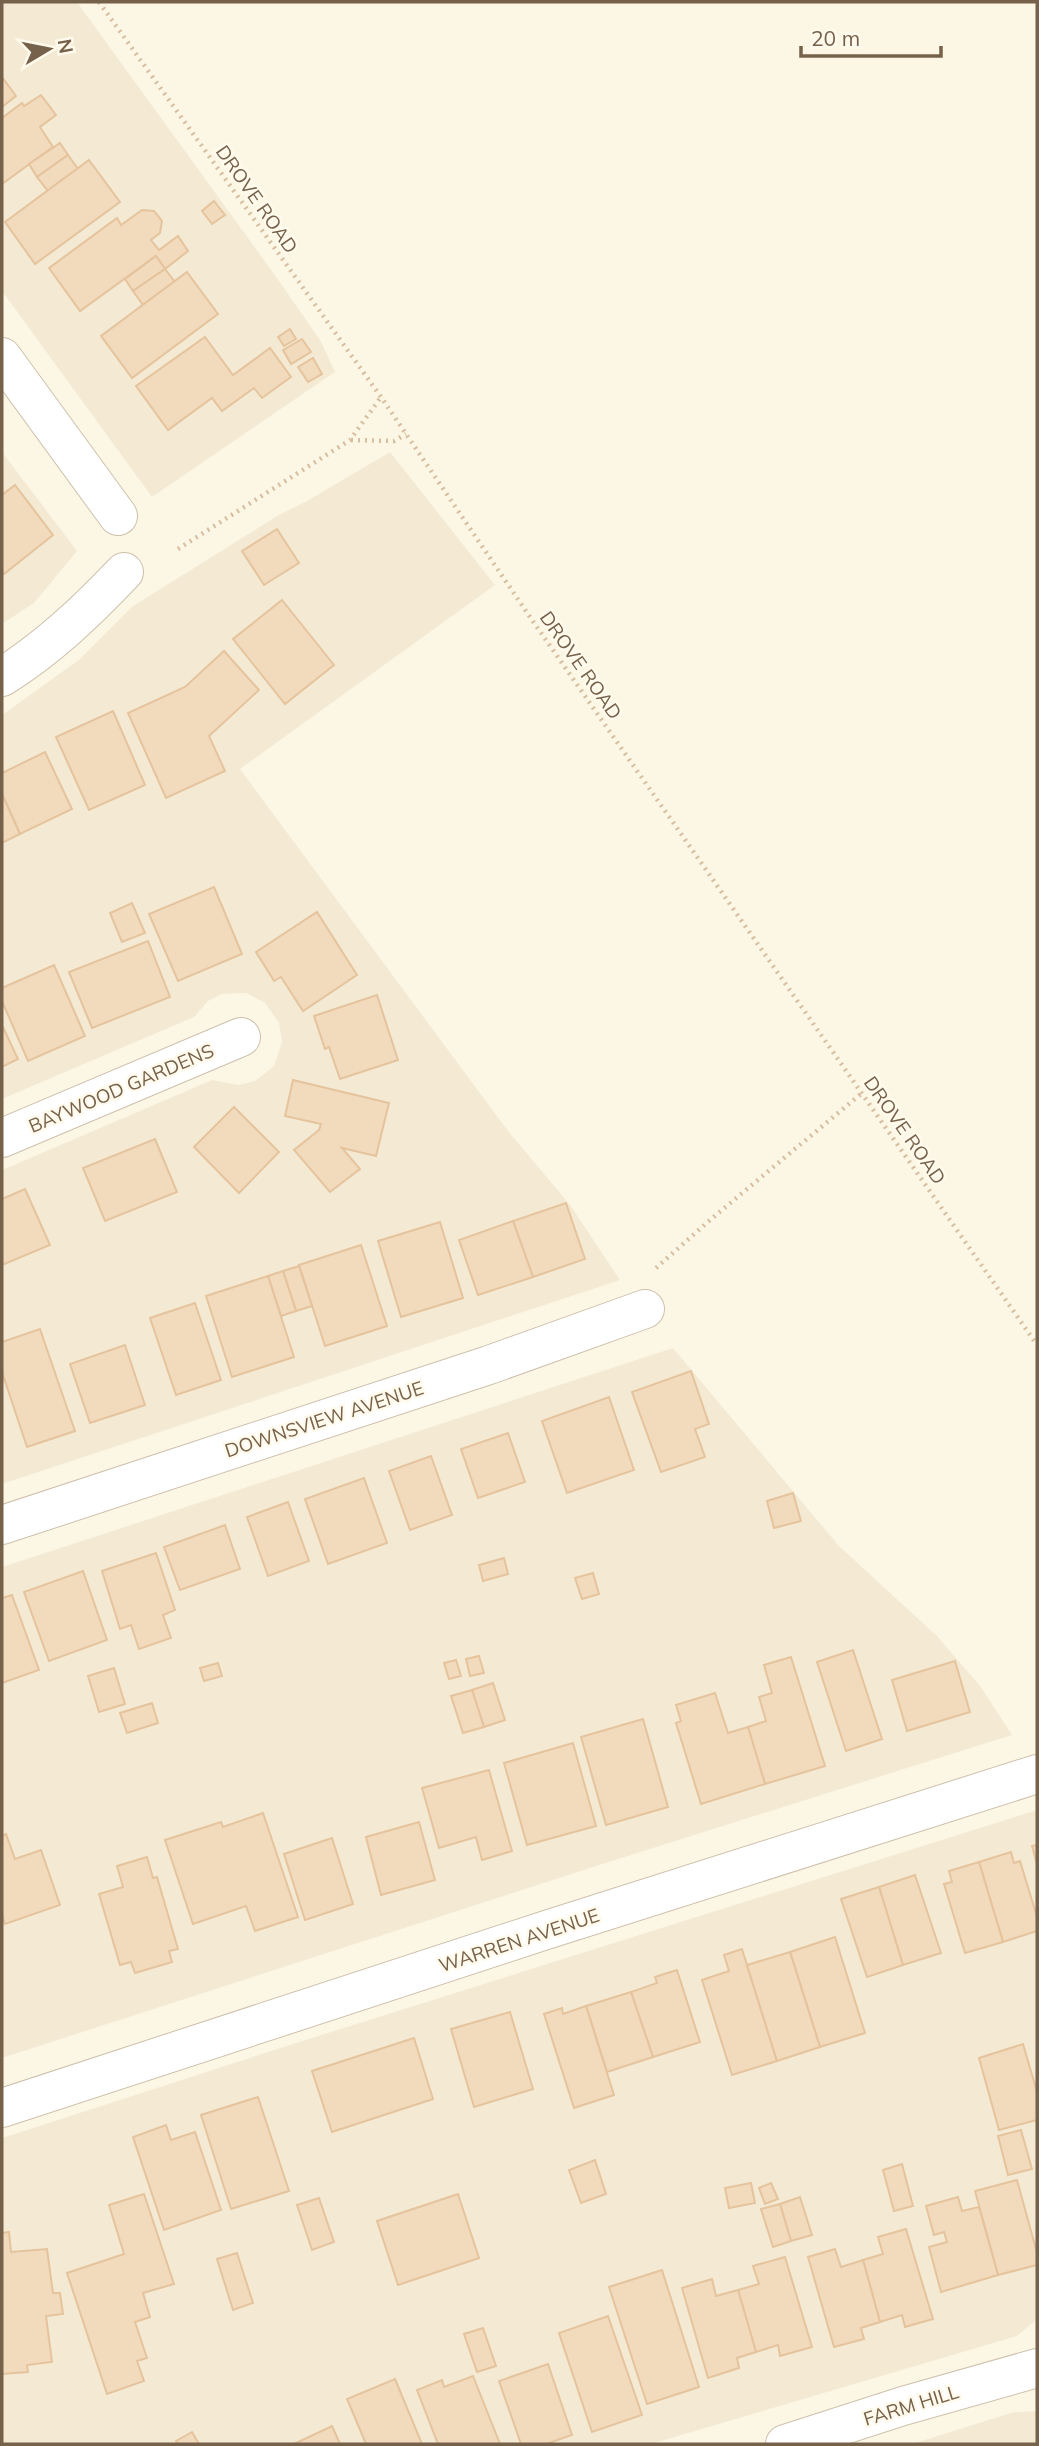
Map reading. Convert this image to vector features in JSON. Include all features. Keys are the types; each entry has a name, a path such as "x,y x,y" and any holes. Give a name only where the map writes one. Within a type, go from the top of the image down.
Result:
{"street":[{"path":"2,357 118,516"},
{"path":"2,677 42,650 76,622 124,572"},
{"name":"BAYWOOD GARDENS","path":"2,1138 241,1037"},
{"name":"DOWNSVIEW AVENUE","path":"2,1525 489,1365 645,1310"},
{"name":"WARREN AVENUE","path":"2,2108 543,1930 1037,1774"},
{"name":"FARM HILL","path":"785,2444 903,2406 1037,2368"}],"path":[{"name":"DROVE ROAD","path":"99,2 381,397 532,620 1037,1345"},
{"path":"178,549 351,440 381,397"},
{"path":"351,440 394,441 406,434"},
{"path":"645,1310 638,1286 710,1220 862,1093"}],"shaded area":[{"path":"2,2 77,2 277,278 320,340 335,372 152,497 2,291"},
{"path":"2,452 77,551 34,603 2,624"},
{"path":"390,452 495,585 240,769 508,1131 571,1206 620,1280 2,1484 2,1170 212,1080 238,1085 255,1081 274,1066 282,1042 279,1023 265,1003 246,993 222,994 208,1001 194,1017 2,1099 2,715 80,659 133,606 277,516"},
{"path":"673,1348 839,1546 937,1636 981,1687 1012,1735 2,2058 2,1567"},
{"path":"1037,1810 1037,2319 1017,2336 651,2444 2,2444 2,2138"},
{"path":"1037,2411 1037,2444 912,2444 1014,2412"}],"building":[{"path":"2,77 16,96 2,107"},
{"path":"41,95 56,115 40,127 53,147 2,184 2,118 22,103 24,106"},
{"path":"60,143 68,155 37,177 29,164"},
{"path":"68,155 78,169 48,191 37,177"},
{"path":"89,160 120,202 35,264 5,222"},
{"path":"214,201 225,215 212,224 202,211"},
{"path":"142,210 154,211 162,221 160,233 151,240 159,250 178,236 188,251 165,269 156,256 80,311 49,268 117,218 121,225"},
{"path":"156,256 165,269 133,291 125,279"},
{"path":"165,269 175,282 143,305 133,291"},
{"path":"187,272 218,314 132,378 101,336"},
{"path":"290,329 296,339 284,346 278,337"},
{"path":"205,337 233,375 270,348 291,377 262,398 254,388 222,411 212,398 168,430 136,386"},
{"path":"302,339 311,352 291,364 283,350"},
{"path":"313,358 322,374 308,382 298,367"},
{"path":"15,485 53,535 4,574 2,495"},
{"path":"277,529 299,563 264,585 242,551"},
{"path":"282,600 334,665 285,704 233,639"},
{"path":"224,651 259,690 209,736 225,771 166,798 128,713 185,687"},
{"path":"113,711 145,785 89,810 56,737"},
{"path":"45,752 72,809 20,834 2,794 2,773"},
{"path":"2,794 20,834 2,843"},
{"path":"214,887 242,954 178,981 149,914"},
{"path":"132,903 145,933 122,942 110,913"},
{"path":"317,912 357,975 303,1011 281,977 274,981 256,952"},
{"path":"148,941 170,997 92,1028 69,972"},
{"path":"54,965 85,1036 28,1061 2,1001 2,988"},
{"path":"377,995 398,1060 340,1079 329,1047 325,1049 314,1016"},
{"path":"2,1025 18,1059 2,1067"},
{"path":"293,1080 389,1103 376,1156 342,1148 360,1169 330,1192 294,1150 319,1130 321,1124 285,1116"},
{"path":"234,1107 279,1152 239,1193 194,1147"},
{"path":"155,1139 177,1192 105,1221 83,1168"},
{"path":"25,1189 50,1245 2,1265 2,1199"},
{"path":"566,1203 585,1259 533,1277 513,1221"},
{"path":"513,1221 533,1277 478,1295 459,1240"},
{"path":"440,1222 463,1298 401,1317 378,1241"},
{"path":"361,1245 387,1326 325,1346 299,1265"},
{"path":"299,1266 312,1306 296,1311 283,1271"},
{"path":"283,1271 296,1311 281,1316 268,1276"},
{"path":"268,1276 294,1357 232,1377 206,1296"},
{"path":"195,1303 221,1380 176,1395 150,1318"},
{"path":"40,1329 75,1431 27,1447 2,1372 2,1342"},
{"path":"125,1345 145,1405 90,1423 70,1364"},
{"path":"691,1371 709,1424 695,1429 705,1457 661,1472 632,1392"},
{"path":"609,1397 634,1470 567,1493 542,1421"},
{"path":"508,1433 525,1482 478,1498 461,1449"},
{"path":"431,1456 452,1515 410,1530 389,1471"},
{"path":"364,1478 387,1543 328,1564 305,1499"},
{"path":"793,1493 801,1521 774,1528 767,1501"},
{"path":"288,1502 309,1561 268,1576 247,1517"},
{"path":"225,1525 240,1569 180,1590 164,1547"},
{"path":"156,1553 175,1610 163,1615 171,1638 139,1649 131,1625 120,1629 102,1571"},
{"path":"504,1558 508,1574 483,1581 479,1565"},
{"path":"83,1571 107,1640 49,1661 24,1592"},
{"path":"593,1573 599,1594 582,1599 575,1578"},
{"path":"12,1595 39,1670 2,1683 2,1598"},
{"path":"853,1650 882,1739 846,1751 817,1662"},
{"path":"479,1656 484,1673 470,1676 466,1659"},
{"path":"791,1657 825,1766 765,1784 748,1727 766,1721 759,1697 772,1693 764,1665"},
{"path":"456,1660 461,1676 449,1679 444,1663"},
{"path":"955,1661 970,1712 907,1731 892,1680"},
{"path":"218,1663 222,1676 204,1681 200,1668"},
{"path":"114,1668 125,1704 99,1712 88,1676"},
{"path":"493,1683 505,1720 484,1727 472,1690"},
{"path":"472,1690 484,1727 463,1733 451,1696"},
{"path":"715,1693 728,1733 748,1727 765,1784 701,1804 676,1723 681,1721 676,1705"},
{"path":"152,1703 158,1723 127,1733 120,1713"},
{"path":"643,1719 668,1807 606,1825 581,1737"},
{"path":"573,1743 596,1826 527,1845 504,1763"},
{"path":"489,1770 512,1851 482,1860 476,1837 439,1848 422,1788"},
{"path":"263,1813 298,1917 255,1931 246,1906 193,1924 165,1840 221,1822 223,1827"},
{"path":"419,1822 435,1880 381,1895 366,1837"},
{"path":"6,1834 15,1859 41,1850 60,1905 5,1924 2,1915 2,1836"},
{"path":"332,1838 353,1904 305,1920 284,1854"},
{"path":"1037,1845 1037,1864 1032,1846"},
{"path":"1011,1852 1014,1863 1020,1861 1037,1917 1037,1931 1003,1942 979,1862"},
{"path":"147,1857 153,1878 157,1877 178,1949 169,1951 172,1962 135,1973 131,1962 120,1965 99,1894 123,1887 117,1866"},
{"path":"979,1862 1003,1942 965,1953 944,1884 952,1882 949,1871"},
{"path":"915,1875 941,1953 903,1965 879,1887"},
{"path":"879,1887 903,1965 867,1977 841,1899"},
{"path":"835,1937 865,2033 820,2047 790,1952"},
{"path":"742,1949 777,2061 732,2075 702,1980 729,1971 724,1955"},
{"path":"790,1952 820,2047 777,2061 747,1965"},
{"path":"677,1970 700,2042 653,2057 631,1992 657,1983 655,1977"},
{"path":"631,1992 653,2057 607,2072 586,2006"},
{"path":"586,2006 614,2095 574,2108 544,2014 562,2008 563,2014"},
{"path":"510,2012 533,2089 474,2107 451,2029"},
{"path":"414,2038 433,2099 332,2132 312,2071"},
{"path":"1023,2044 1037,2092 1037,2120 999,2130 979,2058"},
{"path":"258,2097 289,2191 231,2209 201,2115"},
{"path":"166,2125 171,2140 195,2132 221,2210 164,2230 133,2137"},
{"path":"1021,2130 1032,2169 1008,2175 998,2136"},
{"path":"595,2160 606,2194 581,2203 569,2170"},
{"path":"902,2164 913,2206 894,2211 883,2170"},
{"path":"1017,2180 1037,2253 1037,2265 998,2275 975,2191"},
{"path":"751,2183 755,2203 729,2208 725,2188"},
{"path":"771,2183 778,2199 765,2204 759,2188"},
{"path":"144,2194 174,2284 143,2293 150,2317 135,2322 147,2358 137,2361 144,2381 107,2394 67,2273 124,2254 109,2205"},
{"path":"458,2194 479,2258 398,2285 377,2221"},
{"path":"800,2197 812,2235 791,2241 780,2204"},
{"path":"958,2197 962,2211 979,2207 998,2275 941,2292 929,2247 947,2242 944,2232 934,2235 926,2206"},
{"path":"319,2198 334,2242 312,2250 297,2205"},
{"path":"780,2204 791,2241 773,2247 761,2209"},
{"path":"906,2229 933,2319 905,2327 902,2315 880,2322 863,2260 883,2254 878,2237"},
{"path":"9,2232 11,2252 47,2249 53,2293 60,2293 63,2314 46,2316 52,2362 27,2365 28,2372 2,2374 2,2233"},
{"path":"835,2249 841,2267 863,2260 880,2322 861,2328 864,2339 834,2347 808,2257"},
{"path":"237,2253 253,2303 233,2310 217,2259"},
{"path":"785,2257 812,2347 780,2356 778,2345 756,2352 738,2290 759,2284 753,2266"},
{"path":"662,2270 699,2387 647,2404 609,2287"},
{"path":"712,2279 716,2296 738,2290 756,2352 737,2358 739,2368 708,2378 682,2288"},
{"path":"608,2316 642,2415 592,2432 559,2333"},
{"path":"483,2328 496,2366 477,2372 464,2334"},
{"path":"548,2364 572,2435 546,2444 521,2444 499,2381"},
{"path":"473,2376 500,2444 438,2444 417,2390 442,2380 444,2387"},
{"path":"395,2379 422,2444 366,2444 347,2399"},
{"path":"332,2426 340,2444 294,2444"},
{"path":"192,2432 199,2444 178,2444 176,2441"}]}
